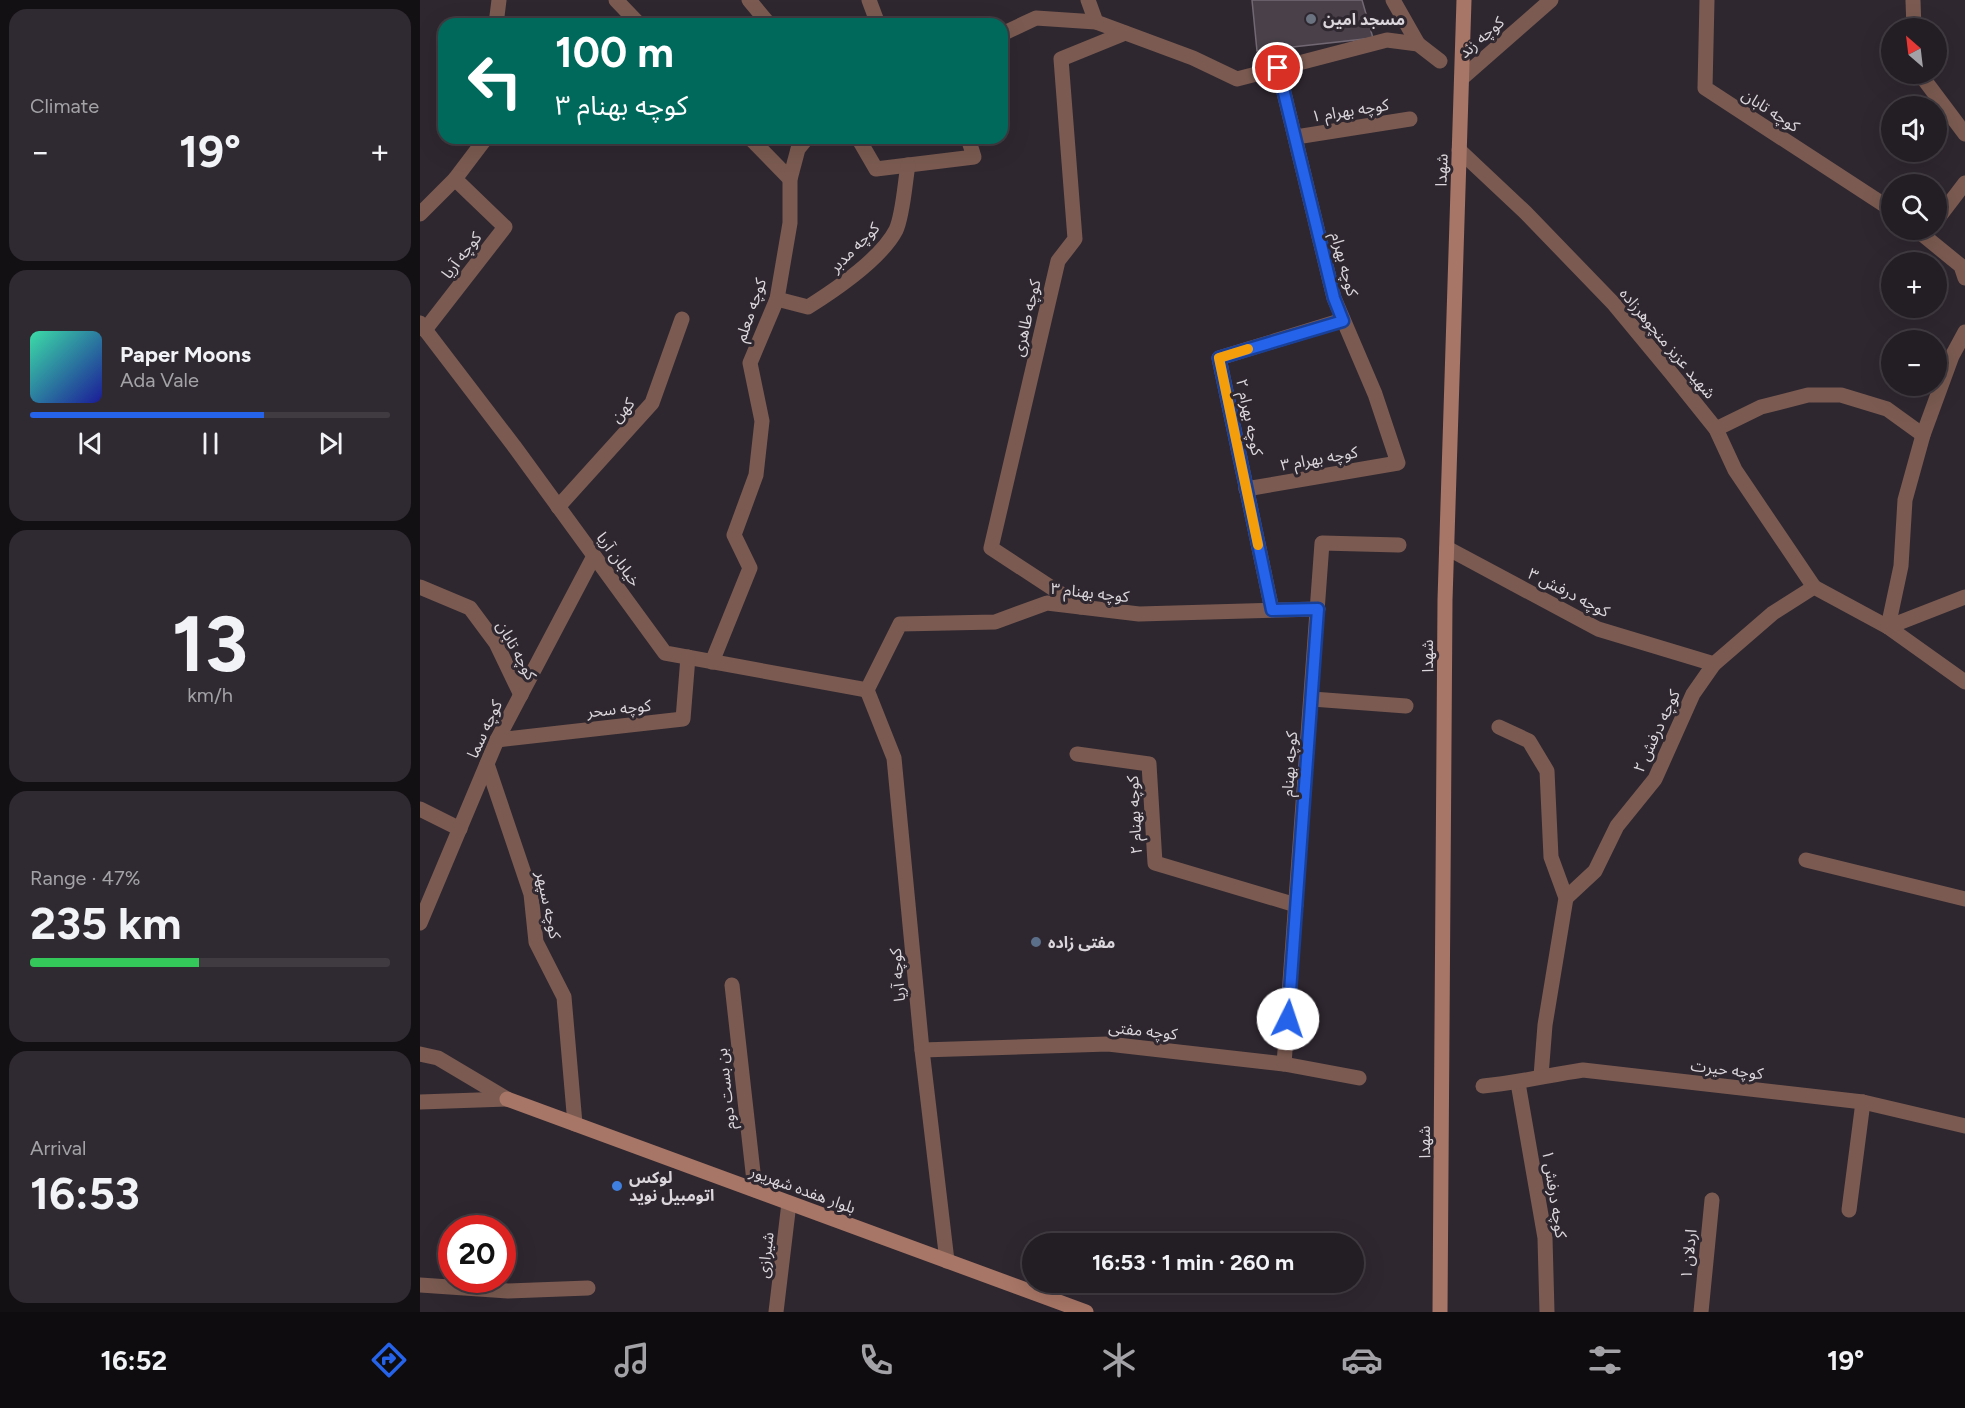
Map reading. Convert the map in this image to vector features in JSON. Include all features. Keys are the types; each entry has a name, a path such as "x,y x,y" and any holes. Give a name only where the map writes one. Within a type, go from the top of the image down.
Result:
{"main road":[{"name":"شهدا","path":"1440,1312 1447,548 1464,0"},
{"name":"بلوار هفده شهریور","path":"507,1099 1086,1312"}],"street":[{"path":"496,18 498,0"},
{"path":"748,0 764,18"},
{"path":"869,0 876,18"},
{"path":"1088,0 1096,22"},
{"path":"1394,0 1418,44 1440,61"},
{"name":"کوچه زند","path":"1462,78 1551,0"},
{"name":"کوچه تابان","path":"1707,0 1704,88 1881,203"},
{"path":"1911,0 1913,18"},
{"path":"620,3 634,18"},
{"path":"1008,31 1036,18 1096,22 1193,57 1237,79 1387,40 1418,44"},
{"name":"کوچه طاهری","path":"1081,607 991,548 1058,261 1075,239 1061,59 1125,33"},
{"name":"کوچه بهرام","path":"1278,68 1334,298 1374,394 1398,463"},
{"path":"1928,84 1965,134"},
{"name":"کوچه بهرام ۱","path":"1296,137 1410,119"},
{"path":"420,214 455,180 482,144"},
{"path":"756,144 790,179"},
{"name":"کوچه معلم","path":"712,662 750,568 734,535 756,476 762,421 750,363 777,299 790,223 790,179 798,149 802,144"},
{"path":"861,144 876,169 974,157 970,144"},
{"name":"شهید عزیز منچوهرزاده","path":"1459,150 1525,212 1613,303 1716,429 1735,470 1814,586"},
{"name":"کوچه مدبر","path":"777,299 808,307 836,290 871,259 896,230 908,165"},
{"name":"کوچه آریا","path":"423,327 505,227 455,180"},
{"path":"1947,207 1965,183"},
{"path":"1933,240 1961,266 1965,278"},
{"name":"کهن","path":"558,507 652,404 682,319"},
{"name":"کوچه بهرام ۲","path":"1272,610 1219,358 1343,321"},
{"name":"خیابان آریا","path":"423,327 665,653 867,690"},
{"path":"1888,627 1901,566 1905,500 1923,435 1953,356 1965,332"},
{"path":"1716,429 1761,406 1808,395 1841,395 1887,409 1923,435"},
{"name":"کوچه بهرام ۳","path":"1246,489 1398,463"},
{"name":"کوچه بهنام","path":"1284,1064 1322,543 1399,545"},
{"name":"کوچه درفش ۳","path":"1447,548 1598,629 1714,664"},
{"name":"کوچه سما","path":"420,923 497,740 594,556"},
{"path":"1814,586 1888,627 1965,682"},
{"name":"کوچه درفش ۲","path":"1566,898 1595,871 1617,826 1655,779 1692,694 1714,664 1773,613 1814,586"},
{"name":"کوچه تابان","path":"420,587 470,608 496,643 521,695"},
{"path":"1888,627 1965,597"},
{"name":"کوچه بهنام ۳","path":"867,690 900,624 995,622 1047,603 1139,614 1318,609"},
{"name":"کوچه سحر","path":"497,740 683,719 687,657"},
{"name":"کوچه آریا","path":"867,690 894,758 922,1050 947,1261"},
{"path":"1312,699 1406,706"},
{"path":"1499,727 1529,741 1547,771 1551,857 1566,898 1545,1025 1541,1076"},
{"name":"کوچه بهنام ۲","path":"1077,754 1149,764 1155,863 1296,905"},
{"name":"کوچه سپهر","path":"487,764 531,894 536,942 564,997 575,1124"},
{"path":"420,809 460,829"},
{"path":"1806,860 1965,899"},
{"name":"بن بست دوم","path":"732,985 755,1190"},
{"name":"کوچه مفتی","path":"922,1050 1108,1044 1284,1064 1359,1078"},
{"name":"بلوار هفده شهریور","path":"420,1054 438,1058 507,1099"},
{"name":"کوچه حیرت","path":"1483,1086 1518,1083 1541,1076 1582,1070 1863,1102 1965,1126"},
{"name":"کوچه درفش ۱","path":"1518,1083 1545,1238 1547,1312"},
{"name":"بلوار هفده شهریور","path":"420,1102 507,1099"},
{"path":"1849,1210 1863,1102"},
{"name":"اردلان ۱","path":"1701,1312 1712,1200"},
{"name":"شیرازی","path":"776,1312 789,1203"},
{"path":"420,1285 508,1291 588,1288"}],"building":[{"name":"مسجد امین","path":"1252,0 1362,0 1373,38 1257,51"}],"slow traffic":[{"path":"1248,349 1219,358 1258,545"}],"place":[{"name":"مسجد امین","path":"1311,19"},
{"name":"مفتی زاده","path":"1036,942"},
{"name":"لوکس اتومبیل نوید","path":"617,1186"}],"route":[{"path":"1278,68 1334,298 1343,321 1219,358 1272,610 1318,609 1288,1019"}]}
